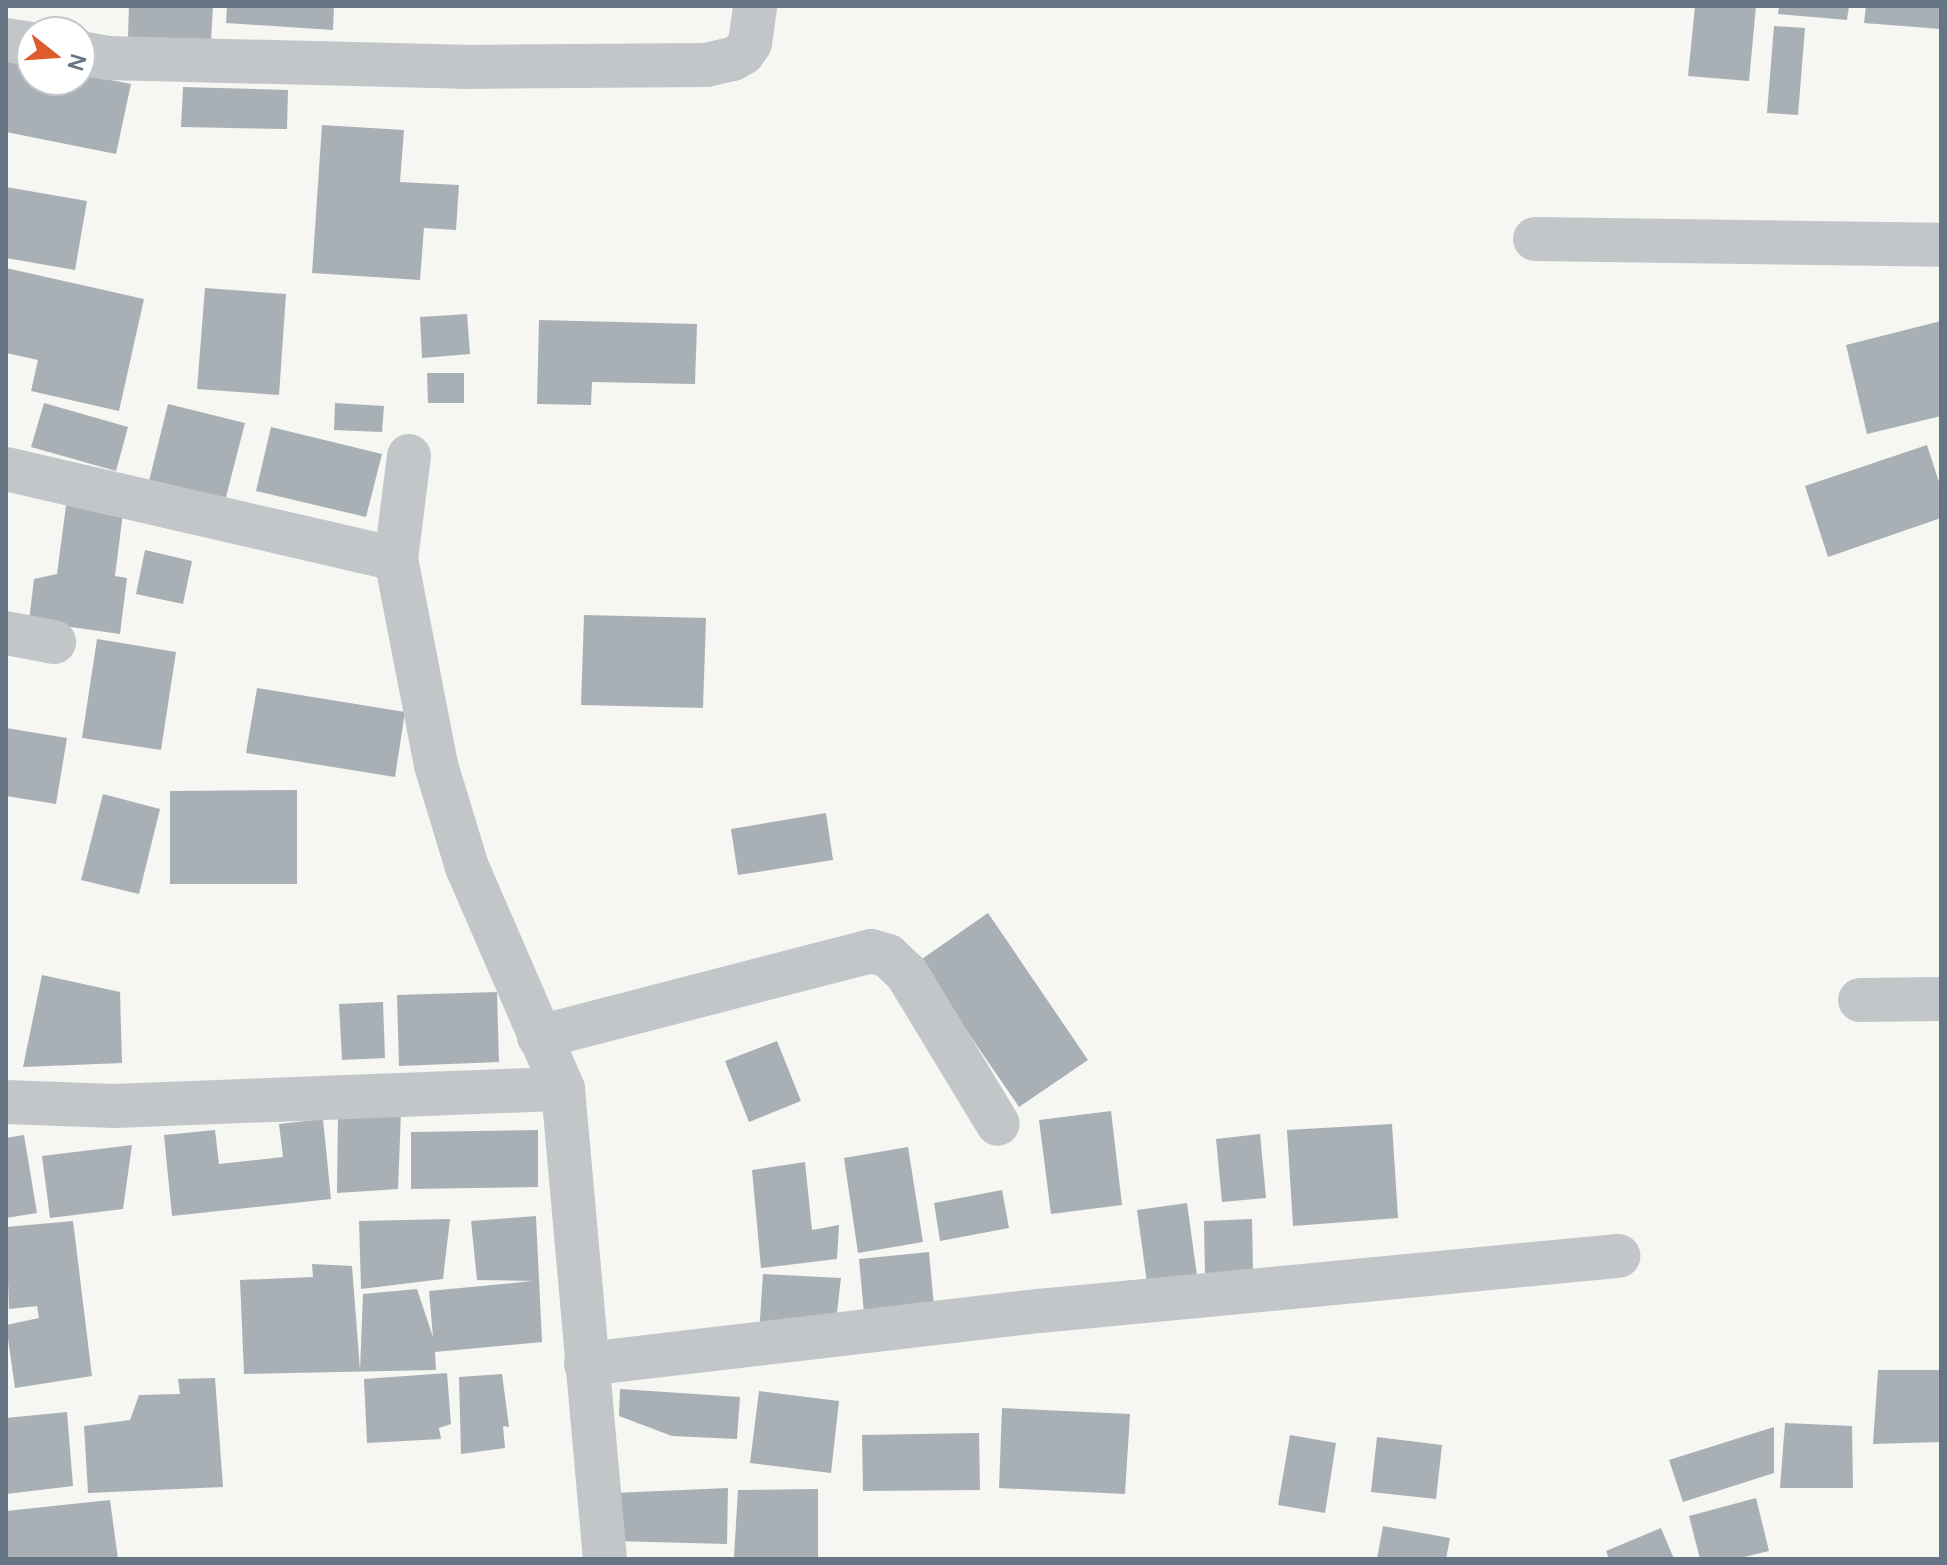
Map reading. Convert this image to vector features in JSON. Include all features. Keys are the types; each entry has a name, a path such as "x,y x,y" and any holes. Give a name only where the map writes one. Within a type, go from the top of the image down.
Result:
{"street":[{"path":"96,56 463,67 706,65 733,59 743,53 750,43 755,6"},
{"path":"1535,239 1941,245"},
{"path":"409,456 396,559 436,765 467,867 563,1089 605,1559"},
{"path":"6,469 396,559"},
{"path":"6,633 54,642"},
{"path":"539,1037 871,951 888,956 907,974 998,1124"},
{"path":"1860,1000 1941,999"},
{"path":"6,1102 114,1106 563,1089"},
{"path":"586,1364 1039,1311 1618,1256"}],"building":[{"path":"129,6 213,6 211,41 128,37"},
{"path":"227,6 334,6 333,30 226,23"},
{"path":"1695,6 1756,6 1749,81 1688,76"},
{"path":"1779,6 1849,6 1847,20 1778,14"},
{"path":"1866,6 1941,6 1941,29 1864,23"},
{"path":"1774,26 1805,28 1798,115 1767,113"},
{"path":"6,59 16,61 16,96 96,96 96,77 131,84 116,154 6,132"},
{"path":"183,87 288,90 287,129 181,127"},
{"path":"322,125 404,130 400,182 459,185 456,230 424,228 420,280 312,273"},
{"path":"6,187 87,201 75,270 6,258"},
{"path":"6,268 144,299 119,411 31,391 38,360 6,353"},
{"path":"205,288 286,294 279,395 197,389"},
{"path":"467,314 470,354 422,358 420,317"},
{"path":"539,320 697,324 695,384 592,382 591,405 537,404"},
{"path":"1941,321 1941,416 1867,434 1846,345"},
{"path":"427,373 464,373 464,403 428,403"},
{"path":"44,403 128,427 116,471 31,447"},
{"path":"335,403 384,406 382,432 334,430"},
{"path":"168,404 245,423 225,501 149,481"},
{"path":"271,427 382,454 366,517 256,491"},
{"path":"1927,445 1941,488 1941,518 1828,557 1805,486"},
{"path":"67,498 124,505 115,576 127,578 120,634 29,621 34,579 57,574"},
{"path":"145,550 192,561 183,604 136,594"},
{"path":"584,615 706,618 703,708 581,705"},
{"path":"97,639 176,652 161,750 82,738"},
{"path":"257,688 405,712 395,777 246,753"},
{"path":"6,728 67,738 56,804 6,796"},
{"path":"297,790 297,884 170,884 170,791"},
{"path":"103,794 160,809 139,894 81,880"},
{"path":"826,813 833,860 738,875 731,829"},
{"path":"988,913 1088,1060 1019,1107 919,961"},
{"path":"42,975 120,992 122,1063 23,1067"},
{"path":"497,992 499,1062 399,1066 397,995"},
{"path":"383,1002 385,1058 342,1060 339,1004"},
{"path":"777,1041 801,1101 749,1122 725,1061"},
{"path":"1111,1111 1122,1205 1051,1214 1039,1120"},
{"path":"401,1112 398,1189 337,1193 338,1115"},
{"path":"323,1119 331,1199 172,1216 164,1135 215,1130 219,1164 283,1157 279,1124"},
{"path":"1392,1124 1398,1218 1293,1226 1287,1130"},
{"path":"538,1130 538,1187 411,1189 411,1132"},
{"path":"1260,1134 1266,1198 1222,1202 1216,1139"},
{"path":"24,1135 37,1213 6,1218 6,1138"},
{"path":"132,1145 123,1209 50,1218 42,1156"},
{"path":"908,1147 923,1242 858,1253 844,1158"},
{"path":"805,1162 812,1230 839,1225 837,1259 761,1268 752,1170"},
{"path":"1002,1190 1009,1228 940,1241 934,1203"},
{"path":"1187,1203 1198,1283 1148,1290 1137,1210"},
{"path":"536,1216 542,1342 435,1352 436,1370 244,1374 240,1280 313,1277 312,1264 352,1266 360,1370 363,1294 417,1289 433,1337 429,1291 533,1281 477,1280 471,1221"},
{"path":"450,1219 443,1279 361,1289 359,1221"},
{"path":"1252,1219 1253,1272 1205,1274 1204,1221"},
{"path":"73,1221 92,1376 15,1388 6,1325 39,1318 37,1306 9,1309 6,1227"},
{"path":"929,1252 935,1318 865,1325 859,1259"},
{"path":"763,1274 841,1278 835,1329 759,1334"},
{"path":"1878,1370 1941,1370 1941,1442 1873,1444"},
{"path":"447,1373 451,1424 439,1428 441,1439 367,1443 364,1379"},
{"path":"502,1374 509,1427 503,1426 505,1448 461,1454 459,1377"},
{"path":"215,1378 223,1487 88,1493 84,1426 130,1420 139,1395 180,1394 178,1379"},
{"path":"620,1389 740,1397 737,1439 672,1436 619,1416"},
{"path":"759,1391 839,1401 831,1473 750,1463"},
{"path":"1002,1408 1130,1414 1125,1494 999,1488"},
{"path":"67,1412 73,1486 6,1494 6,1418"},
{"path":"1785,1423 1852,1426 1853,1488 1780,1488"},
{"path":"1774,1427 1774,1473 1683,1502 1669,1460"},
{"path":"979,1433 980,1490 863,1491 862,1435"},
{"path":"1290,1435 1336,1443 1325,1513 1278,1505"},
{"path":"1377,1437 1442,1445 1436,1499 1371,1492"},
{"path":"728,1488 727,1544 614,1541 613,1493"},
{"path":"818,1489 818,1558 734,1557 738,1490"},
{"path":"1756,1498 1769,1551 1736,1559 1700,1559 1689,1516"},
{"path":"110,1500 118,1559 6,1559 6,1511"},
{"path":"1383,1526 1450,1538 1446,1559 1377,1559"},
{"path":"1661,1528 1674,1559 1609,1559 1606,1551"}]}
